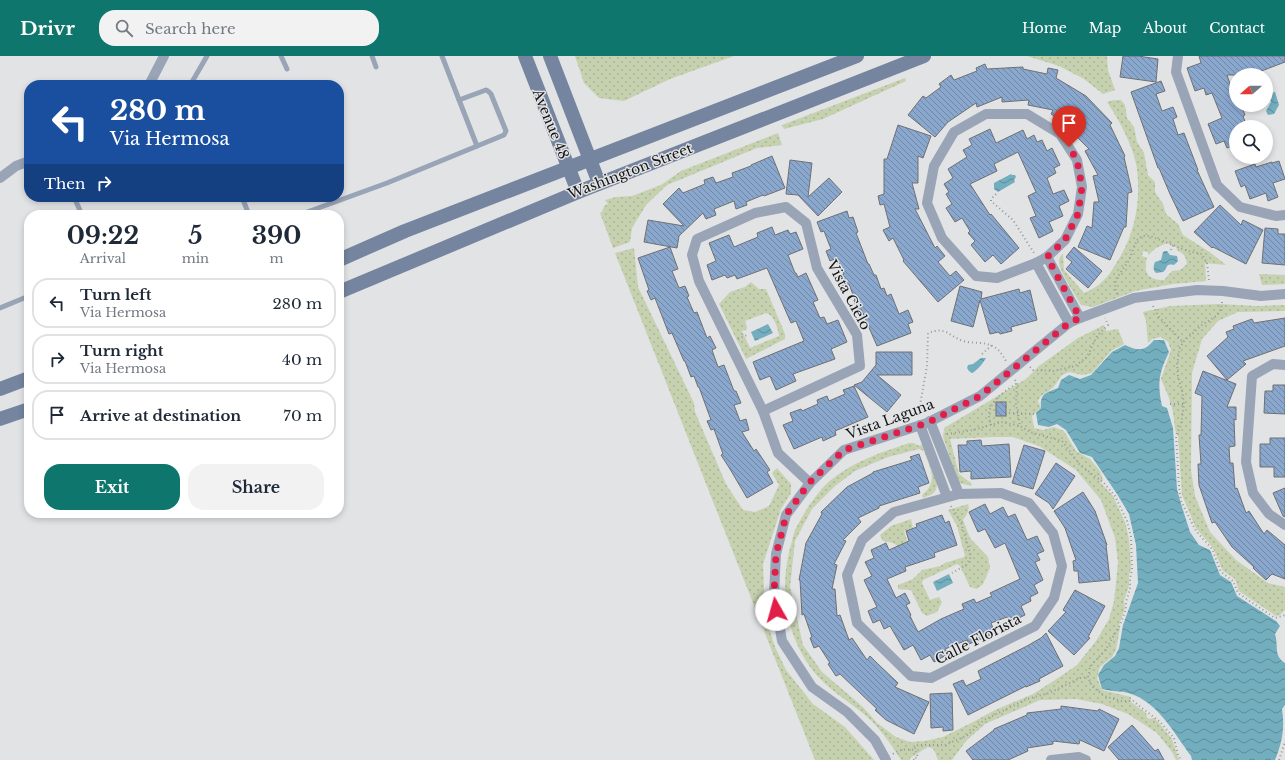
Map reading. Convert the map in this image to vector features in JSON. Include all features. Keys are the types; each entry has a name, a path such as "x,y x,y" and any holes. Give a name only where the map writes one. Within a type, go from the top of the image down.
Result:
{"main road":[{"name":"Avenue 48","path":"525,56 578,192"},
{"name":"Avenue 48","path":"550,56 599,183"},
{"name":"Washington Street","path":"344,258 405,230 857,56"},
{"name":"Washington Street","path":"344,290 599,183 924,56"},
{"path":"0,388 24,380"},
{"path":"0,420 24,411"}],"street":[{"path":"152,80 164,56"},
{"path":"1178,56 1176,72 1217,185 1240,207 1276,216 1285,215"},
{"path":"986,114 1027,114 1060,134 1077,160 1082,187 1078,214 1065,240 1041,260 997,278 976,276 942,238 927,203 934,166 954,132 986,114"},
{"path":"0,178 16,166 24,163"},
{"name":"Vista Cielo","path":"762,412 860,366 857,334 817,268 806,223 786,207 755,213 697,239 692,255 699,281 762,412 778,453 810,482"},
{"path":"1041,260 1080,318"},
{"path":"1041,260 1069,323"},
{"name":"Vista Laguna","path":"886,760 875,740 847,712 812,687 782,641 774,594 776,554 786,515 810,482 844,450 926,423 980,396 1069,323 1080,318 1134,298 1196,290 1222,291 1261,296 1285,294"},
{"path":"1285,365 1273,364 1252,376 1246,462 1253,493 1269,514 1285,525"},
{"path":"926,423 936,435 948,462 959,494"},
{"path":"926,423 947,497"},
{"name":"Calle Florista","path":"1001,493 1029,503 1053,533 1062,566 1054,598 1035,626 931,678 911,676 857,623 846,575 862,540 894,512 947,497 959,494 1001,493"},
{"path":"1051,760 1079,757 1086,760"}],"lane":[{"path":"193,80 207,56"},
{"path":"282,56 287,69"},
{"path":"372,56 376,67"},
{"path":"442,56 477,146"},
{"path":"344,199 387,183 504,135 506,131 504,125 491,94 488,91 486,90 459,100"},
{"path":"313,210 335,202"},
{"path":"0,308 24,298"}],"path":[{"path":"996,194 991,201 1013,220 1041,260"},
{"path":"1120,303 1115,288 1116,280 1128,262 1137,240 1142,236 1150,236 1202,254 1208,263 1209,291"},
{"path":"1171,250 1173,245"},
{"path":"1222,291 1221,309 1216,316 1202,325 1183,342 1180,348 1177,364 1178,377 1184,404 1181,424 1176,435 1181,501 1196,531 1212,549 1221,572 1233,581 1238,593 1275,618 1281,618 1285,615"},
{"path":"1152,296 1154,307 1159,317 1183,342"},
{"path":"1025,360 1033,370 1054,371 1076,366 1087,357 1097,336 1108,325 1102,310"},
{"path":"926,423 920,405 927,366 928,333 936,330 946,332 963,341 992,345 996,348 1012,371 1017,383 1016,404 1020,426"},
{"path":"982,354 992,345"},
{"path":"991,425 989,415 994,402 1001,394 1017,383"},
{"path":"1170,404 1184,404"},
{"path":"1009,414 1035,414"},
{"path":"936,435 973,430 1001,422 1020,426 1030,432 1062,440 1080,464 1110,489 1127,521 1131,537 1132,570 1130,589 1126,602 1126,609 1120,625 1106,649 1090,667 1088,677 1092,686 1104,696 1120,701 1133,700 1160,722 1174,738 1178,755 1181,760"},
{"path":"947,497 961,522 971,557 966,565 952,573"},
{"path":"915,750 918,745 945,744 968,735 984,720 1027,699 1049,693 1080,678 1088,677"},
{"path":"1279,760 1285,742"},
{"path":"886,760 896,751 907,749 915,750"},
{"path":"914,760 913,759 918,757 915,750"}],"green space":[{"path":"575,56 734,56 670,79 624,101 599,98 584,83"},
{"path":"1027,56 1107,56 1108,70 1115,90 1103,94 1084,79 1059,66"},
{"path":"905,78 906,81 823,119 784,129 782,125"},
{"path":"1121,100 1125,105 1127,118 1134,127 1137,142 1144,153 1148,175 1155,182 1155,192 1163,204 1166,214 1178,224 1183,235 1211,253 1226,265 1205,263 1206,281 1173,284 1135,291 1093,307 1081,305 1068,284 1060,266 1059,258 1063,254 1064,270 1084,293 1090,291 1107,276 1114,267 1123,251 1132,229 1138,193 1137,169 1133,152 1121,125 1107,102","holes":["1167,243 1176,247 1186,259 1187,264 1180,270 1172,271 1164,280 1154,279 1148,275 1146,272 1147,258 1142,256 1143,251 1148,252 1148,255 1156,248"]},
{"path":"778,133 782,145 757,148 667,185 646,205 632,228 630,242 613,248 600,213 602,212 604,206 608,204 605,200 616,197 632,196 661,185 681,171"},
{"path":"634,248 638,287 694,403 695,412 726,484 743,510 755,512 769,506 779,485 772,473 777,468 791,484 791,493 781,509 763,564 765,615 775,647 786,670 813,704 845,727 874,760 815,760 615,253"},
{"path":"1259,274 1285,275 1285,284 1262,285"},
{"path":"751,282 759,289 766,289 785,334 785,339 746,359 719,304 730,292 745,287","holes":["766,313 769,314 775,322 779,336 750,348 742,331 746,330 747,327 745,321"]},
{"path":"1219,304 1257,306 1285,305 1285,311 1238,312 1218,321 1202,339 1192,373 1191,470 1195,496 1210,532 1236,560 1268,583 1285,587 1285,610 1276,616 1239,591 1235,579 1223,571 1213,548 1196,528 1182,495 1178,436 1175,430 1170,401 1161,379 1171,350 1168,342 1161,337 1152,339 1148,343 1146,321 1143,312 1170,306"},
{"path":"1104,325 1106,331 1118,329 1124,344 1111,351 1092,373 1082,375 1069,372 1062,375 1053,388 1041,396 1038,401 1041,408 1032,416 1034,428 1043,430 1054,427 1064,431 1076,451 1090,459 1100,471 1103,480 1100,482 1113,496 1125,522 1129,539 1131,568 1129,575 1129,586 1124,601 1125,608 1119,625 1120,628 1116,650 1112,657 1100,667 1097,678 1102,690 1131,697 1131,702 1146,713 1149,719 1154,718 1159,723 1172,739 1179,760 1176,760 1172,752 1157,733 1128,714 1102,704 1076,699 1040,700 985,724 966,741 952,760 938,760 934,750 928,747 910,758 910,760 901,760 876,725 832,689 814,672 804,658 797,643 787,613 785,597 787,564 795,530 810,504 818,494 829,482 841,473 859,462 889,450 909,443 920,446 922,444 937,481 935,491 932,494 923,498 922,495 930,485 932,474 924,451 919,449 888,457 855,471 835,486 812,509 795,541 790,587 803,645 822,672 863,707 877,723 896,737 910,742 925,741 943,737 995,710 1033,694 1058,678 1077,665 1096,641 1109,619 1114,601 1118,563 1115,538 1101,500 1076,470 1039,446 1013,437 950,439 959,474 972,484 971,486 959,483 943,437 944,428 1026,379 1039,366 1078,338","holes":["996,402 1006,402 1006,416 996,416"]},
{"path":"968,504 968,512 963,520 970,538 988,557 990,568 983,584 977,589 970,587 960,566 957,564 923,580 922,583 930,600 939,597 942,602 937,612 927,616 922,613 911,590 898,589 898,585 913,579 922,570 940,566 965,556 957,526 948,510"},
{"path":"911,519 913,528 904,531 909,547 899,547 893,543 883,541 880,535 891,526"}],"water":[{"path":"1275,92 1279,105 1274,114 1268,115 1266,112 1273,112 1273,93"},
{"path":"1011,174 1015,175 1016,177 1014,180 1015,182 998,192 994,189 994,183"},
{"path":"1167,251 1170,255 1177,256 1178,261 1174,265 1168,265 1163,272 1156,273 1154,271 1155,262 1161,260 1163,252"},
{"path":"768,324 773,333 755,341 751,332"},
{"path":"1154,340 1164,340 1169,352 1161,372 1159,384 1162,406 1167,408 1173,428 1177,489 1190,532 1199,545 1210,550 1220,575 1231,582 1237,596 1276,621 1280,626 1275,634 1279,657 1285,663 1285,705 1282,709 1282,735 1275,760 1192,760 1191,756 1163,717 1145,701 1135,695 1102,689 1098,675 1104,665 1115,656 1119,648 1123,625 1138,583 1136,545 1129,514 1092,457 1080,453 1066,430 1057,424 1049,427 1038,425 1036,413 1041,408 1043,396 1058,388 1061,380 1069,375 1080,379 1091,375 1112,352 1125,345 1141,349 1147,347"},
{"path":"981,358 986,358 974,372 972,373 969,371 967,368 968,365 973,364"},
{"path":"949,574 953,583 937,591 933,582"}],"building":[{"path":"1123,56 1138,56 1158,59 1156,82 1120,77"},
{"path":"1199,56 1285,56 1285,62 1269,68 1229,68 1229,75 1227,75 1229,81 1229,112 1244,112 1245,115 1243,116 1244,120 1229,120 1229,147 1227,148 1224,141 1216,144 1208,124 1222,118 1212,93 1206,95 1204,88 1195,91 1187,68 1201,63"},
{"path":"985,64 987,69 1023,67 1023,69 1047,74 1048,68 1058,70 1056,78 1086,96 1112,123 1110,125 1125,156 1132,192 1128,193 1126,227 1124,227 1110,260 1078,247 1087,226 1092,228 1094,202 1099,202 1093,176 1098,175 1085,151 1089,149 1071,131 1074,128 1051,114 1053,110 1028,105 1029,100 1002,102 1002,97 977,107 976,103 948,122 935,137 908,115 923,96 926,98 941,87 939,84 951,75 954,80 977,71 976,68"},
{"path":"1161,81 1165,91 1156,94 1162,111 1173,107 1177,117 1173,119 1178,135 1184,133 1197,170 1214,207 1183,221 1158,168 1131,92"},
{"path":"898,125 931,136 923,158 918,156 918,183 912,183 919,209 915,209 935,248 937,246 945,256 938,262 950,276 956,271 964,280 938,302 903,261 904,260 893,238 889,241 883,230 890,227 884,204 880,205 878,196 884,194 884,159 887,159"},
{"path":"990,129 996,143 1023,130 1027,139 1034,135 1037,142 1042,140 1047,151 1052,148 1060,165 1054,168 1056,173 1047,178 1053,194 1064,190 1069,201 1059,206 1063,216 1049,222 1053,231 1039,238 1030,218 1036,216 1028,196 1036,192 1018,152 994,164 997,171 970,184 990,215 991,214 1019,248 1001,264 993,255 985,262 971,245 975,241 968,233 970,231 962,218 955,222 946,208 952,204 946,194 949,192 944,184 953,178 948,169 967,157 963,150 972,145 969,139"},
{"path":"772,156 785,188 746,202 747,205 736,209 734,201 714,209 716,215 706,219 703,213 679,236 677,248 644,242 648,220 684,226 663,204 679,188 683,193 705,184 704,180 713,177 716,183 733,177 732,173"},
{"path":"790,160 812,163 808,197 829,178 842,192 818,216 798,195 786,194"},
{"path":"1279,161 1285,179 1273,183 1278,197 1268,201 1266,193 1250,199 1245,185 1241,187 1235,171 1255,164 1256,167 1266,164 1273,164"},
{"path":"1220,205 1241,225 1243,220 1263,230 1246,264 1213,247 1212,248 1194,232"},
{"path":"847,211 849,218 853,217 858,232 856,233 868,264 874,275 876,275 881,289 884,288 887,296 891,294 899,314 908,310 913,322 908,324 911,333 877,346 861,309 857,310 849,284 843,286 839,276 844,274 837,258 830,261 826,251 831,249 824,231 821,232 817,222"},
{"path":"772,227 775,235 788,230 790,234 796,232 803,249 788,255 795,273 798,277 806,273 818,300 813,302 820,318 824,317 827,324 838,320 847,342 831,349 835,359 793,374 796,381 776,390 770,376 760,380 753,362 804,341 796,321 791,323 767,268 737,279 735,275 727,278 725,275 712,280 707,265 716,261 709,243 729,235 734,247 758,237 757,233"},
{"path":"1265,228 1278,229 1278,234 1285,234 1285,265 1262,263"},
{"path":"670,247 678,269 672,271 679,288 685,286 689,296 687,297 694,313 697,312 707,338 710,336 716,348 712,350 718,367 724,365 734,391 736,391 741,403 734,405 740,421 746,419 749,430 742,432 754,451 756,449 770,470 767,472 773,483 747,498 721,455 723,454 714,429 711,430 707,421 711,420 694,376 691,377 672,333 669,334 655,298 651,300 647,291 649,290 638,258"},
{"path":"1074,247 1102,271 1088,288 1066,269 1072,262 1066,257"},
{"path":"960,286 982,292 981,299 1019,289 1020,293 1030,290 1037,320 1011,327 1012,331 1000,334 999,332 990,334 980,300 973,327 951,321"},
{"path":"1285,318 1285,346 1243,361 1246,364 1227,380 1207,356 1228,337 1226,332 1234,329 1233,326 1252,319 1254,323"},
{"path":"876,352 912,352 912,375 877,375 901,395 887,412 854,385 862,382 876,365"},
{"path":"1203,371 1236,384 1227,407 1236,407 1236,420 1234,419 1235,446 1229,447 1230,463 1233,463 1235,489 1237,488 1246,513 1249,511 1264,534 1267,530 1285,545 1285,579 1272,574 1266,580 1232,547 1215,522 1212,523 1199,485 1198,464 1201,464 1199,435 1201,435 1202,396 1195,393"},
{"path":"1273,385 1285,385 1285,414 1264,413 1265,391 1273,391"},
{"path":"854,386 868,417 835,431 836,435 823,441 822,437 794,449 783,425 793,421 790,413 801,409 802,411 818,404 817,400 827,396 829,401 845,394 843,390"},
{"path":"996,402 1006,402 1006,416 996,416"},
{"path":"1270,438 1285,438 1285,477 1274,477 1274,467 1260,467 1260,444 1270,444"},
{"path":"981,440 982,446 1009,444 1011,477 971,479 971,471 960,472 958,445 967,445 967,441"},
{"path":"1024,445 1045,451 1033,489 1012,483"},
{"path":"919,454 929,483 918,487 920,493 879,506 879,508 858,518 861,522 843,540 846,541 834,564 837,565 832,589 835,589 837,616 840,615 849,640 852,638 867,660 870,656 898,683 895,687 929,702 914,734 886,720 875,710 877,709 840,674 836,676 819,646 814,648 804,614 802,615 799,580 806,543 822,514 821,512 847,487 873,472 912,460 910,457"},
{"path":"1056,463 1075,476 1053,509 1049,503 1035,494"},
{"path":"1285,488 1285,517 1283,516 1273,493"},
{"path":"1083,492 1095,511 1107,545 1110,580 1079,583 1078,571 1074,571 1073,561 1076,560 1065,528 1054,511"},
{"path":"985,504 990,514 1003,507 1008,517 1015,514 1027,540 1037,536 1044,551 1037,554 1040,560 1035,562 1043,580 1034,585 1038,593 1030,597 1031,601 1021,606 1025,615 1010,622 1007,617 991,623 995,633 969,644 967,640 945,649 948,654 934,662 930,655 921,660 913,645 904,650 890,626 884,629 880,620 873,623 868,611 877,607 864,580 872,576 865,562 874,558 871,550 886,543 889,550 909,541 906,531 917,527 916,524 942,515 945,523 949,521 957,545 934,553 935,557 905,567 906,571 887,579 896,598 905,593 910,603 906,605 918,632 941,619 964,609 962,604 974,599 976,603 992,596 990,593 1020,579 1005,543 995,548 985,529 978,532 969,512"},
{"path":"1075,590 1105,606 1088,637 1090,638 1074,655 1048,631 1066,612 1063,610"},
{"path":"1046,633 1063,666 1039,679 1040,681 1026,686 968,715 953,684 963,680 966,686 981,679 978,671 1027,646 1041,638"},
{"path":"952,693 953,730 943,731 943,727 931,728 930,694"},
{"path":"1061,706 1098,711 1099,709 1119,719 1104,751 1080,740 1079,744 1053,741 1053,744 1027,748 1028,751 1008,760 973,760 966,751 994,729 1027,715 1027,713 1061,709"},
{"path":"1132,725 1155,751 1158,749 1164,760 1119,760 1108,747"}],"route":[{"path":"776,610 774,594 776,554 786,515 810,482 844,450 927,423 980,396 1069,323 1080,318 1047,257 1065,240 1078,214 1082,187 1077,160 1069,147"}]}
